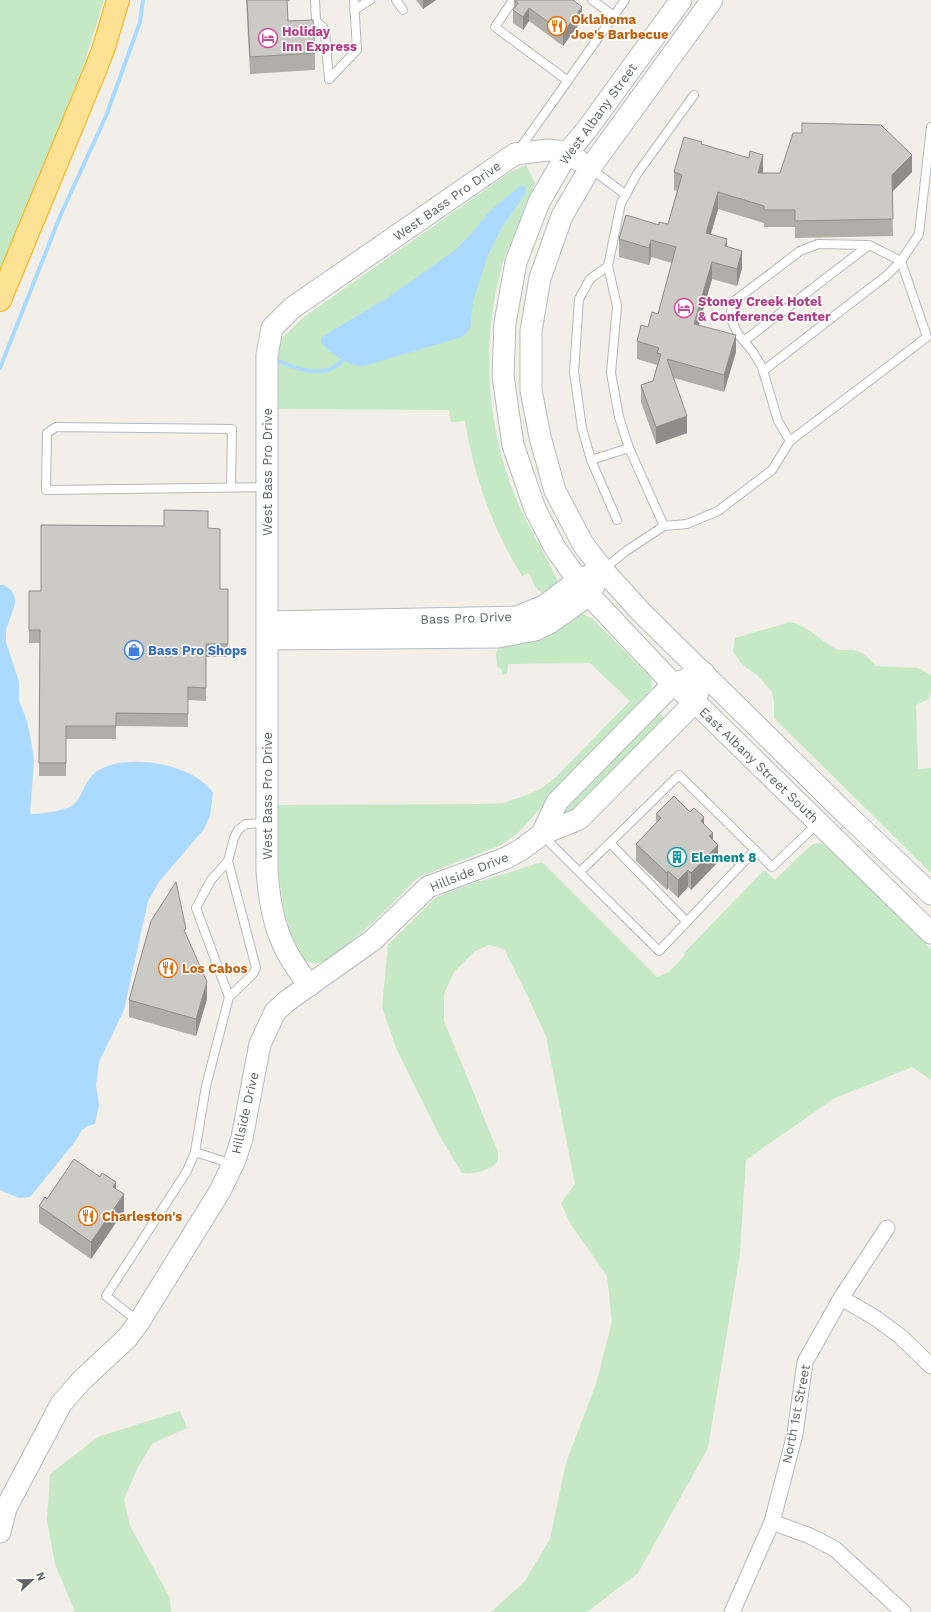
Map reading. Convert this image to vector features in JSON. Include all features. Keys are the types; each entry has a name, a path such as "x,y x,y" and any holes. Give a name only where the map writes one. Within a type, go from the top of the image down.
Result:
{"highway":[{"path":"0,300 94,73 103,50 118,0"}],"street":[{"name":"West Albany Street","path":"583,588 555,548 535,508 513,444 503,376 505,323 516,262 539,202 568,152 588,128 681,0"},
{"name":"West Albany Street","path":"603,570 583,544 555,491 540,437 531,390 531,331 540,278 562,216 590,168 712,0"},
{"name":"West Bass Pro Drive","path":"310,986 287,952 277,928 269,901 267,870 267,355 272,328 292,308 515,154 547,150 568,152"},
{"path":"568,152 590,168"},
{"name":"Bass Pro Drive","path":"268,631 517,617 583,588 603,570"},
{"name":"East Albany Street South","path":"603,570 641,612 845,813 931,894"},
{"name":"East Albany Street South","path":"583,588 673,684 695,702 931,933"},
{"path":"542,834 579,819 695,702 704,673"},
{"name":"Hillside Drive","path":"0,1532 6,1508 61,1404 81,1381 127,1338 139,1322 220,1191 233,1164 242,1138 251,1098 256,1060 267,1027 276,1012 373,940 428,887 506,858 522,849 542,834 557,802 673,684 704,673"},
{"name":"North 1st Street","path":"732,1612 772,1522 795,1434 805,1362 841,1298 888,1228"},
{"path":"841,1298 874,1317 900,1336 931,1366"},
{"path":"772,1522 810,1536 835,1549 903,1612"}],"lane":[{"path":"315,0 316,21 323,28 325,33 329,79 357,50 354,0"},
{"path":"354,10 370,0"},
{"path":"396,0 403,10"},
{"path":"513,0 495,27 568,80"},
{"path":"592,0 614,16"},
{"path":"515,154 625,0"},
{"path":"664,526 629,448 619,417 611,373 617,306 608,266 621,203 637,174 694,95"},
{"path":"763,371 886,276 901,261 919,234 931,127"},
{"path":"590,168 626,195"},
{"path":"603,570 626,551 664,526 687,524 718,511 772,470 790,441 927,337 901,261 868,246 818,244 800,251 733,302 730,317 738,334 753,352 763,371 778,421 790,441"},
{"path":"744,341 868,246"},
{"path":"608,266 590,279 579,299 574,372 582,428 591,460 617,520"},
{"path":"231,487 232,429 56,427 47,433 46,490 231,487 267,486"},
{"path":"591,460 629,448"},
{"path":"580,872 679,775 772,867 818,823"},
{"path":"229,997 196,908 211,880 228,861 234,838 238,830 246,824 267,822"},
{"path":"542,834 659,951 755,850"},
{"path":"610,843 686,922"},
{"path":"139,1322 106,1296 187,1171 195,1152 206,1086 229,997 253,974 256,968 228,861"},
{"path":"195,1152 233,1164"}],"green space":[{"path":"0,0 104,0 84,64 0,278"},
{"path":"526,165 535,183 503,262 498,282 490,334 490,388 498,441 513,491 523,515 559,584 552,593 546,593 538,590 528,573 522,576 511,558 493,520 479,482 473,462 465,421 451,422 449,410 278,409 279,348 281,339 304,317 512,171"},
{"path":"579,613 592,618 651,678 652,688 518,833 501,845 421,876 413,882 370,925 324,961 311,963 303,958 288,924 281,890 279,874 277,805 503,803 540,789 555,778 630,701 590,663 508,664 507,674 502,675 502,670 497,666 496,653 498,649"},
{"path":"790,622 803,627 838,650 852,650 861,652 876,666 918,668 931,675 931,692 929,699 916,705 918,769 931,768 931,873 774,718 774,702 772,692 758,676 743,665 733,652 735,638"},
{"path":"660,713 663,716 662,721 572,812 561,815 656,714"},
{"path":"818,843 825,845 931,949 931,1080 912,1067 833,1099 746,1160 740,1253 708,1448 638,1573 587,1612 491,1612 525,1581 550,1539 566,1463 596,1384 612,1322 607,1276 570,1223 561,1203 575,1184 546,1036 504,949 489,945 475,951 454,972 444,994 444,1021 498,1152 498,1160 493,1166 480,1172 462,1173 438,1133 396,1048 382,1007 388,945 435,898 459,888 542,862 657,977 669,972 685,955 684,953 764,870 775,880 808,848 813,844"},
{"path":"180,1411 187,1428 153,1443 138,1467 124,1499 130,1526 170,1598 171,1612 75,1612 55,1564 47,1520 50,1474 98,1437"}],"water":[{"path":"521,185 526,187 525,194 502,227 488,255 473,302 470,329 462,337 364,366 358,366 347,362 335,355 321,343 321,338 387,298 454,251 471,234 489,212"},
{"path":"0,585 4,585 11,590 15,598 15,604 6,630 6,642 19,682 19,701 27,721 34,761 30,814 68,808 76,802 87,782 96,772 109,766 124,762 159,764 176,768 204,783 213,793 210,816 204,829 159,882 148,901 124,1010 99,1062 96,1085 99,1105 95,1124 82,1130 74,1143 30,1197 19,1198 0,1190"}],"building":[{"name":"Holiday Inn Express","path":"247,0 287,0 288,21 313,20 315,53 250,57"},
{"path":"514,0 573,0 582,7 563,33 529,8 523,17 513,10 518,3"},
{"name":"Stoney Creek Hotel & Conference Center","path":"802,123 881,125 912,155 892,175 893,219 795,221 795,210 764,210 764,206 718,192 706,233 727,239 725,246 742,251 737,269 712,262 694,324 736,335 724,375 667,359 687,416 656,427 641,385 653,381 661,354 657,353 659,348 637,341 641,325 648,327 652,312 658,314 676,247 651,240 649,248 619,239 626,215 659,225 659,222 668,224 682,175 674,172 684,137 702,142 701,144 749,158 750,151 763,155 758,173 780,173 793,133 802,133"},
{"name":"Bass Pro Shops","path":"164,510 208,511 208,528 220,529 220,589 228,589 228,644 206,644 206,688 188,687 188,714 116,713 116,726 66,726 66,763 39,763 40,630 29,630 29,591 41,591 41,525 164,526"},
{"name":"Element 8","path":"674,796 690,812 694,808 704,817 701,821 713,833 709,836 718,845 691,873 688,870 678,880 668,871 667,873 636,844 661,818 656,814"},
{"name":"Los Cabos","path":"176,882 186,929 184,930 207,982 196,1019 129,1000 151,921"},
{"name":"Charleston's","path":"74,1159 100,1177 102,1173 116,1182 113,1187 124,1194 91,1242 39,1206 45,1197 47,1199"}],"waterway":[{"path":"0,368 61,214 106,116 140,22 143,0"},
{"path":"278,361 294,367 312,371 320,371 328,370 343,360"}],"place":[{"name":"Oklahoma Joe's Barbecue","path":"557,26"},
{"name":"Holiday Inn Express","path":"268,38"},
{"name":"Stoney Creek Hotel & Conference Center","path":"684,308"},
{"name":"Bass Pro Shops","path":"134,650"},
{"name":"Element 8","path":"677,857"},
{"name":"Los Cabos","path":"168,968"},
{"name":"Charleston's","path":"88,1216"}]}
